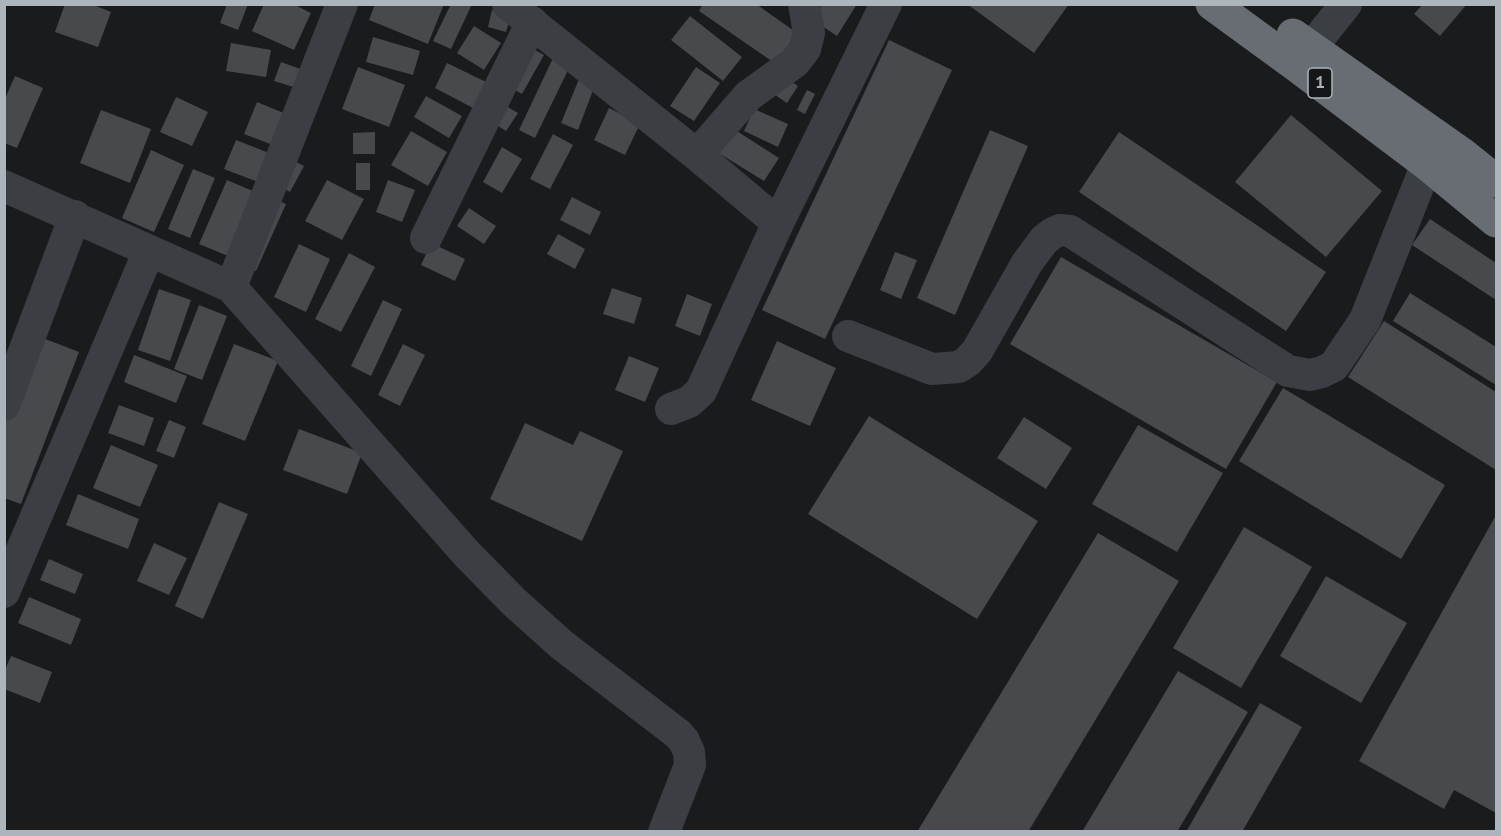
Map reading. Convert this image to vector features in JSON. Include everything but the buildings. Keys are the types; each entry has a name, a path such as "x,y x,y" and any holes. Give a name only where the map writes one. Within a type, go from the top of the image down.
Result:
{"highway":[{"name":"1","path":"1212,4 1427,164 1497,221"},
{"name":"1","path":"1250,4 1497,181"}],"street":[{"path":"231,288 342,4"},
{"path":"697,154 748,96 795,62 806,49 809,33 804,4"},
{"path":"671,409 689,402 701,391 778,223 886,4"},
{"path":"1311,48 1346,4"},
{"path":"426,238 520,13 697,154 778,223"},
{"path":"848,336 932,369 959,368 977,351 1027,263 1044,240 1060,230 1070,231 1288,371 1310,375 1322,372 1334,366 1365,320 1427,164"},
{"path":"4,186 231,288 466,554 514,602 562,645 684,741 689,752 690,765 664,831"},
{"path":"4,342 65,213"},
{"path":"4,405 65,213"},
{"path":"4,592 149,251"}]}
